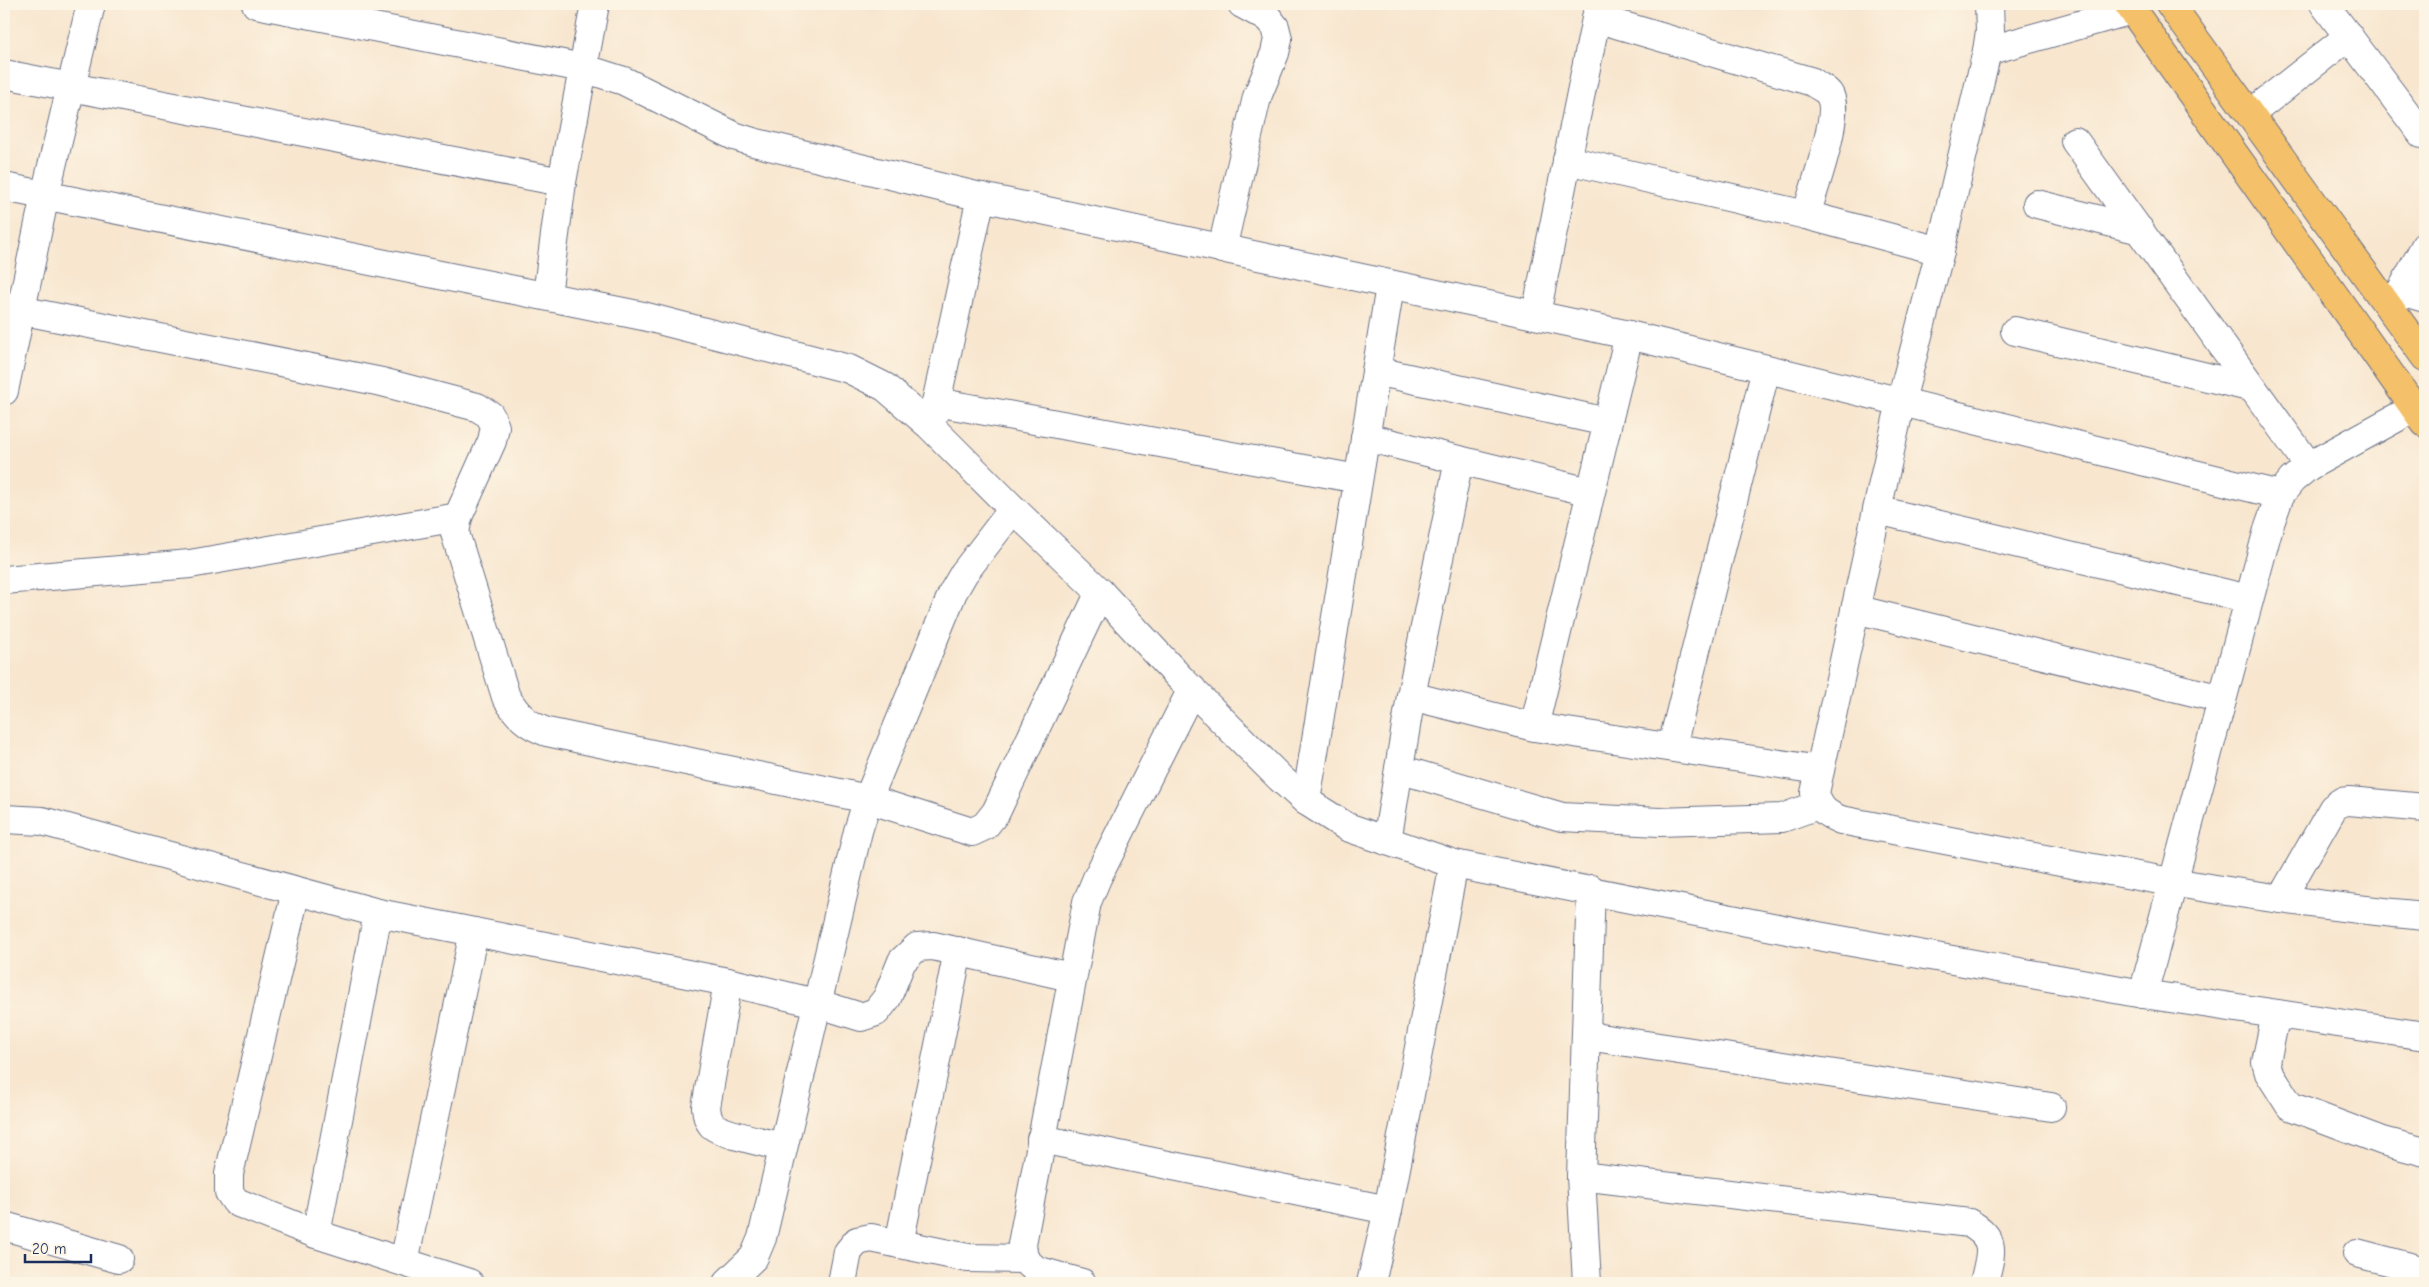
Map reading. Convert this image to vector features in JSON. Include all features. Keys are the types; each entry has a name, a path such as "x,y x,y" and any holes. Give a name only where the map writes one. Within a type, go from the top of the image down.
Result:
{"main road":[{"path":"2170,4 2250,114 2406,300 2425,357"},
{"path":"2130,7 2422,411"}],"street":[{"path":"4,391 12,308 45,195 91,4"},
{"path":"256,4 583,68 624,81 734,136 981,197 1390,286 1536,314 1629,335 2280,495"},
{"path":"547,295 562,182 594,4"},
{"path":"1222,249 1257,97 1275,53 1278,39 1275,27 1268,18 1242,4"},
{"path":"1989,4 1990,31 1987,51 1940,251 1901,401 1815,793 1818,805 1827,815 1841,820 2173,882 2281,899 2425,916"},
{"path":"2324,4 2422,134"},
{"path":"1987,51 2130,7"},
{"path":"1536,314 1597,11 1813,82 1828,93 1834,108 1831,127 1806,214"},
{"path":"2250,114 2349,36"},
{"path":"4,74 562,182"},
{"path":"2075,141 2310,466"},
{"path":"1567,160 1806,214 1940,251"},
{"path":"4,187 547,295 643,316 849,369 933,414 1013,509 1100,592 1280,778 1306,801 1347,827 1454,864 1591,889 1818,936 2143,994 2425,1036"},
{"path":"933,414 981,197"},
{"path":"2037,204 2140,230"},
{"path":"2406,300 2425,246"},
{"path":"1306,801 1390,286"},
{"path":"12,308 382,382 477,407 490,415 495,427 492,440 458,517 455,533 506,698 517,714 530,726 557,734 868,800 956,829 972,832 985,826 996,812 1100,592"},
{"path":"2015,331 2253,388"},
{"path":"1534,727 1629,335"},
{"path":"1672,746 1766,369"},
{"path":"1376,371 1607,422"},
{"path":"2143,994 2249,599 2280,495 2292,480 2310,466 2422,411"},
{"path":"933,414 1358,479"},
{"path":"1366,437 1590,492"},
{"path":"1387,841 1411,696 1459,460"},
{"path":"727,1283 754,1257 762,1238 816,1003 868,800 953,592 964,573 1013,509"},
{"path":"1877,510 2249,599"},
{"path":"4,580 190,564 458,517"},
{"path":"1855,609 2222,699"},
{"path":"1082,1283 1036,1270 1024,1259 1022,1244 1071,977 1082,920 1097,878 1192,689"},
{"path":"1411,696 1534,727 1672,746 1820,770"},
{"path":"1399,769 1562,817 1659,822 1782,818 1818,805"},
{"path":"2281,899 2333,808 2340,802 2425,808"},
{"path":"4,819 42,821 378,913 728,982 816,1003 861,1017 876,1012 887,998 902,961 917,947 933,946 1071,977"},
{"path":"1370,1283 1388,1210 1454,864"},
{"path":"1587,1283 1581,1176 1591,889"},
{"path":"296,891 229,1174 229,1192 236,1202 316,1234 469,1283"},
{"path":"316,1234 378,913"},
{"path":"404,1262 474,932"},
{"path":"899,1244 958,951"},
{"path":"728,982 706,1107 707,1118 713,1126 723,1130 783,1148"},
{"path":"2276,1014 2266,1062 2268,1073 2290,1106 2383,1141 2425,1152"},
{"path":"1587,1036 2051,1107"},
{"path":"1041,1139 1388,1210"},
{"path":"1581,1176 1969,1223 1983,1230 1989,1240 1990,1253 1984,1283"},
{"path":"4,1226 119,1258"},
{"path":"842,1283 848,1252 857,1241 871,1238 968,1258 1024,1259"},
{"path":"2357,1254 2425,1271"}]}
